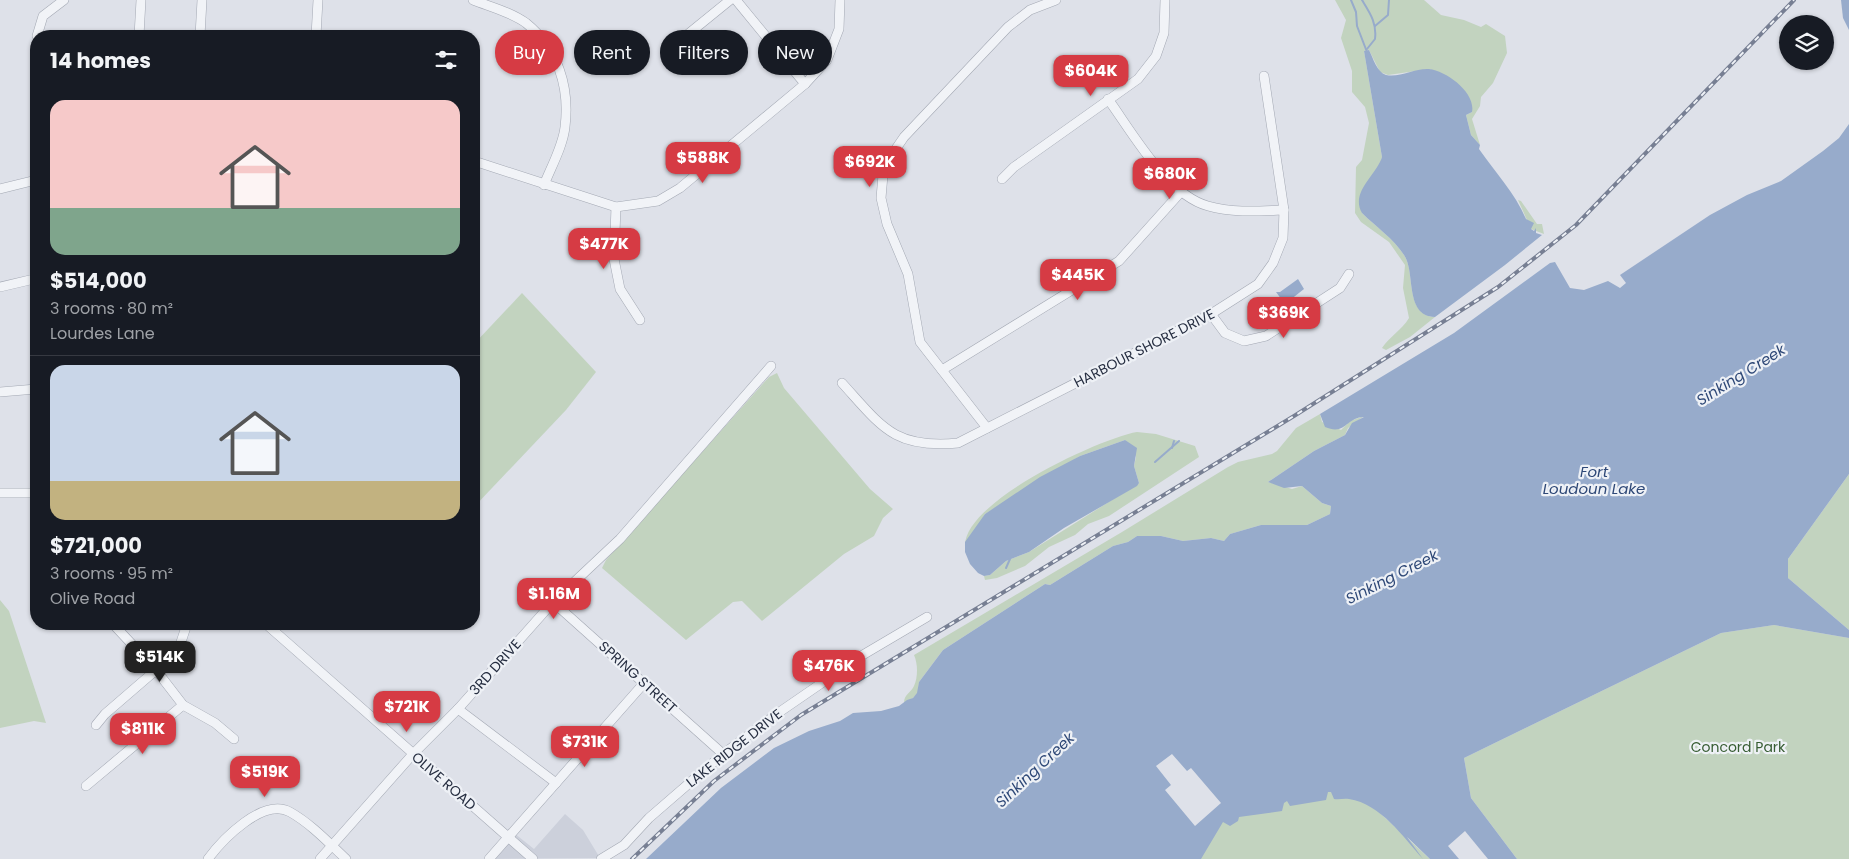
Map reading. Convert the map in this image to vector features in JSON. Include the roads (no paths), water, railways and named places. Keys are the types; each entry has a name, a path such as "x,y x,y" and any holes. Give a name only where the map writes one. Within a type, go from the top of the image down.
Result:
{"street":[{"path":"39,30 42,16 64,0"},
{"path":"139,30 141,0"},
{"path":"200,30 202,0"},
{"path":"316,30 318,0"},
{"path":"473,0 486,2 525,23 545,42 558,64 565,89 565,128 544,185"},
{"path":"693,30 730,0"},
{"path":"736,0 805,84"},
{"path":"480,164 616,207 658,201 680,188 805,84 827,60 838,29 840,0"},
{"path":"987,428 920,342 908,274 887,224 881,198 883,175 891,156 904,138 1008,27 1030,10 1056,0"},
{"path":"1002,179 1014,167 1138,79 1156,56 1164,33 1166,0"},
{"name":"HARBOUR SHORE DRIVE","path":"842,383 882,427 898,437 915,443 934,445 958,443 1211,314 1258,284 1274,263 1283,238 1284,210 1264,76"},
{"path":"1108,99 1166,180 1180,193 1207,206 1244,211 1284,210"},
{"path":"0,189 30,182"},
{"path":"942,370 1119,261 1180,193"},
{"path":"616,207 614,259 620,290 640,320"},
{"path":"1211,314 1225,333 1244,341 1266,336 1340,288 1349,274"},
{"path":"0,287 30,280"},
{"name":"3RD DRIVE","path":"320,859 413,754 458,709 553,602 620,539 771,366"},
{"path":"0,392 30,390"},
{"path":"0,493 30,494"},
{"name":"SPRING STREET","path":"553,602 645,682 723,754"},
{"name":"LAKE RIDGE DRIVE","path":"601,859 624,845 650,818 723,754 861,656 927,617"},
{"path":"119,630 156,670 184,705 215,723 234,739"},
{"path":"96,725 105,714 178,651 185,630"},
{"name":"OLIVE ROAD","path":"273,630 532,859"},
{"path":"489,859 645,682"},
{"path":"86,786 184,705"},
{"path":"458,709 556,783"},
{"path":"208,859 216,848 252,816 267,810 288,810 346,859"}],"water":[{"path":"1841,0 1849,0 1849,30 1843,18"},
{"path":"1369,50 1378,68 1386,75 1391,76 1429,69 1452,78 1459,84 1470,98 1472,105 1472,112 1466,115 1471,135 1480,145 1479,149 1511,191 1526,219 1534,223 1531,229 1534,231 1536,228 1536,233 1542,235 1435,317 1425,315 1419,309 1412,292 1408,263 1400,249 1362,213 1359,205 1361,191 1382,157 1364,51"},
{"name":"Fort Loudoun Lake","path":"1849,124 1849,474 1788,559 1788,578 1849,630 1849,638 1774,625 1721,633 1464,758 1471,798 1517,859 1430,859 1407,837 1423,859 1381,814 1361,802 1334,799 1331,792 1328,792 1326,800 1290,806 1287,801 1284,803 1282,811 1239,817 1238,821 1230,826 1223,822 1201,859 646,859 721,788 774,748 809,731 840,721 853,713 881,711 899,706 913,698 917,693 919,682 943,650 1045,584 1050,585 1113,546 1128,542 1137,536 1161,536 1183,541 1211,538 1224,541 1230,534 1261,525 1307,525 1330,514 1331,506 1322,503 1302,486 1284,488 1268,482 1314,451 1345,435 1352,423 1364,417 1353,420 1342,428 1332,429 1325,427 1320,414 1454,333 1550,263 1555,262 1570,288 1584,290 1608,281 1620,288 1626,283 1620,275 1710,215 1747,195 1781,181 1839,138"},
{"path":"1298,279 1304,289 1285,304 1276,292 1280,292"},
{"path":"1125,440 1137,448 1134,466 1139,483 1137,486 1064,528 1029,552 1006,561 990,575 984,576 978,573 970,564 965,552 965,542 985,514 1040,477 1080,456"}],"waterway":[{"path":"1351,0 1356,12 1357,26 1367,52"},
{"path":"1362,0 1375,28 1375,39 1367,49"},
{"path":"1375,26 1388,15 1389,0"},
{"path":"1172,448 1174,441"},
{"path":"1155,462 1179,441"},
{"path":"1006,568 1010,559"}],"railway":[{"path":"632,859 714,781 801,715 1294,416 1498,287 1576,225 1794,0"}],"water label":[{"name":"Sinking Creek","path":"1741,375"},
{"name":"Sinking Creek","path":"1392,577"},
{"name":"Sinking Creek","path":"1035,770"}],"park label":[{"name":"Concord Park","path":"1738,747"}]}
